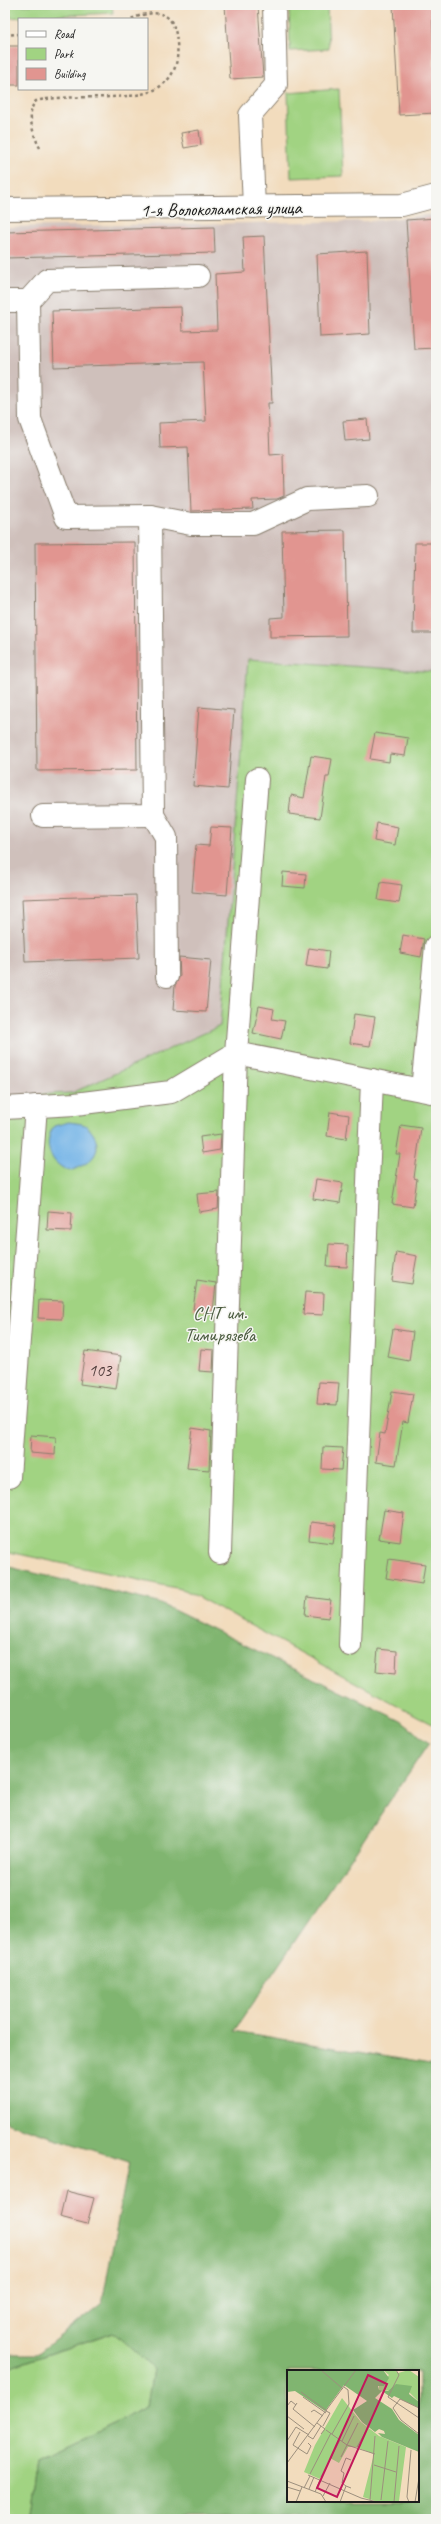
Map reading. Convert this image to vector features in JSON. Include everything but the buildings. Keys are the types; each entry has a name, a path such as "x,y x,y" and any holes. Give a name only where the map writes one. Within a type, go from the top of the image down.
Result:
{"street":[{"path":"254,207 250,115 276,85 274,5"},
{"name":"1-я Волоколамская улица","path":"5,210 402,205 436,196"},
{"path":"5,301 28,300 47,280 198,276"},
{"path":"28,300 30,419 66,517 150,516 191,524 253,524 307,499 368,496"},
{"path":"150,516 153,815 166,837 167,976"},
{"path":"220,1553 236,1053 257,779"},
{"path":"43,816 153,815"},
{"path":"5,1108 75,1104 171,1092 236,1053 429,1092 436,946"},
{"path":"350,1644 372,1080"},
{"path":"9,1477 36,1106"}],"path":[{"path":"40,148 32,131 32,107 36,101 145,93 163,85 173,74 178,58 176,28 174,22 164,15 156,14 136,18"},
{"path":"5,34 18,34"}],"shaded area":[{"path":"436,214 436,672 248,659 220,1026 72,1093 5,1096 5,227 371,221"}],"green space":[{"path":"5,5 112,5 113,13 5,18"},
{"path":"289,5 327,5 329,49 290,51"},
{"path":"339,89 343,176 291,178 288,93"},
{"name":"СНТ им. Тимирязева","path":"248,659 436,672 436,1726 185,1590 5,1551 5,1096 72,1093 220,1026"},
{"path":"5,1566 159,1603 401,1721 429,1743 234,2031 436,2065 436,2519 29,2519 38,2459 147,2407 153,2369 113,2332 5,2369 5,2354 37,2354 102,2303 129,2162 5,2122"},
{"path":"114,2332 153,2369 147,2407 38,2459 29,2519 5,2519 5,2369"}],"water":[{"path":"69,1122 85,1125 94,1135 97,1144 95,1155 87,1163 70,1171 57,1164 50,1153 49,1146 50,1133 54,1126"}]}
